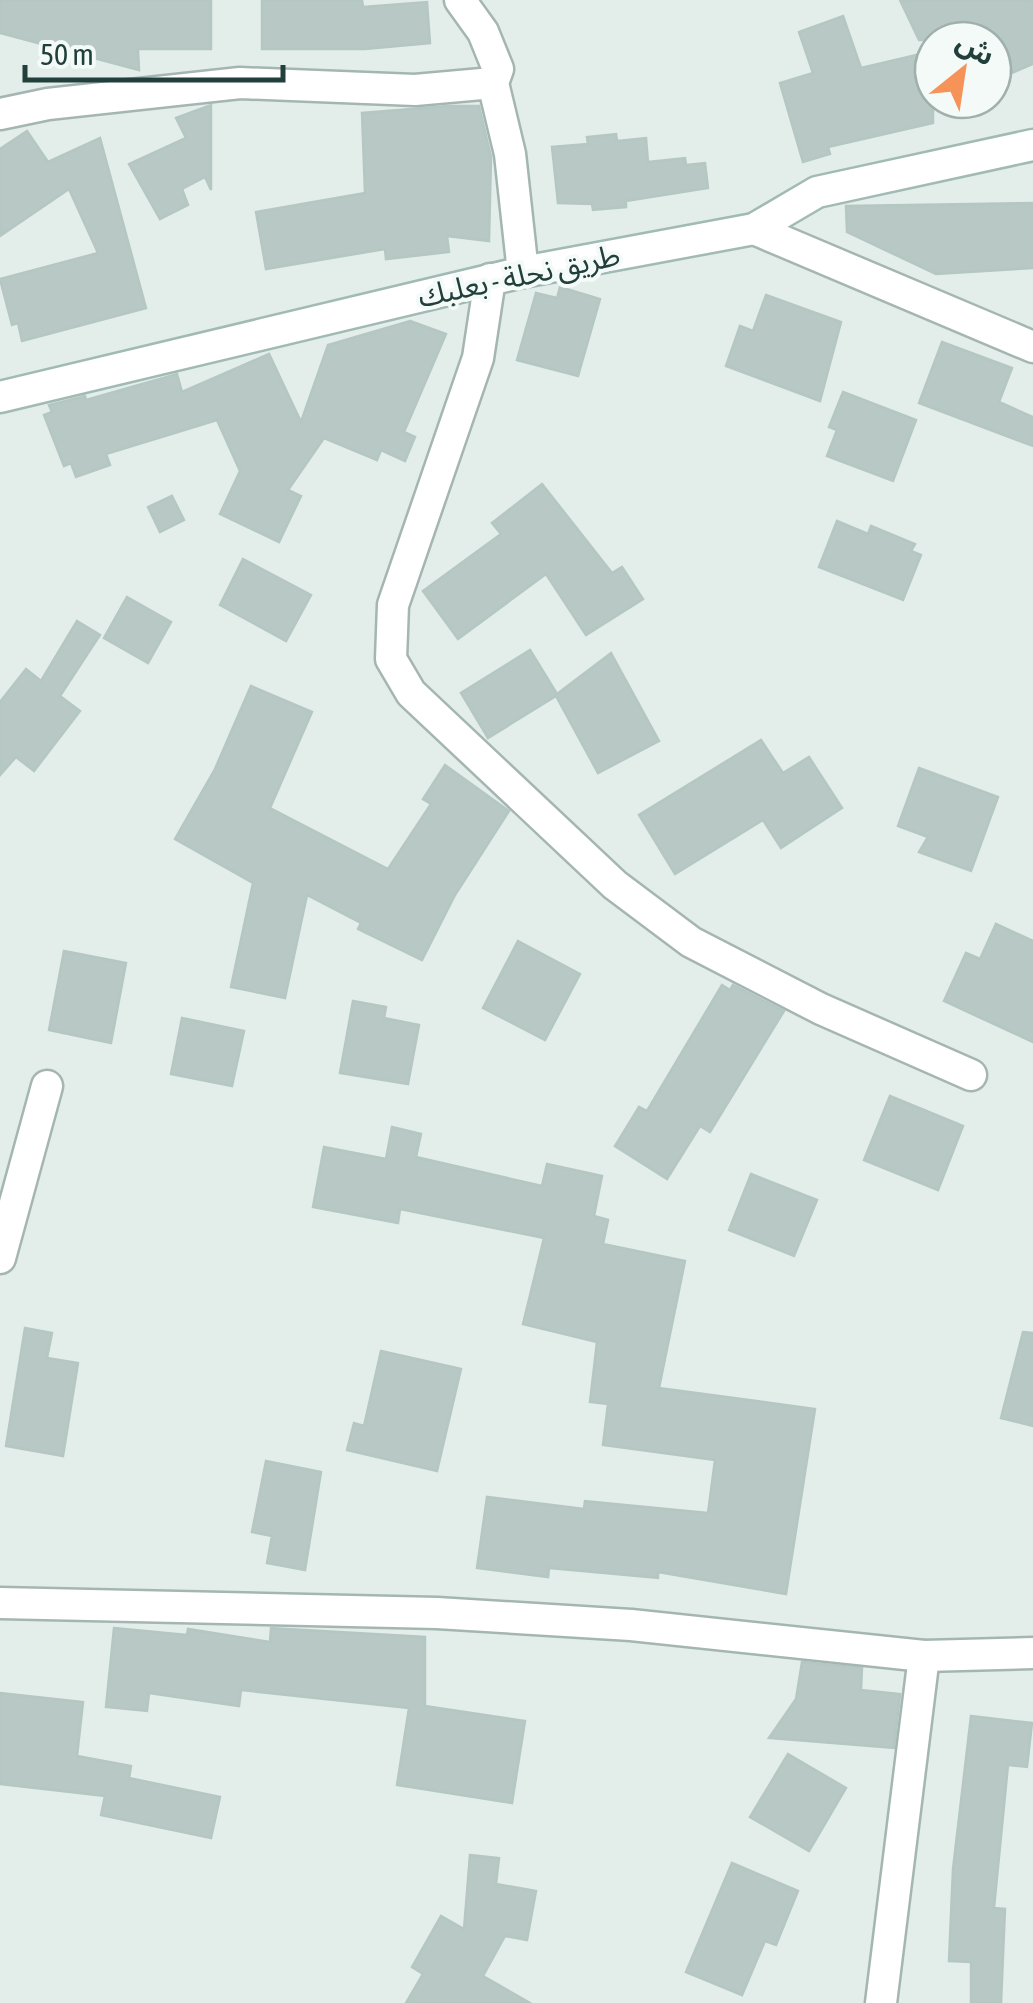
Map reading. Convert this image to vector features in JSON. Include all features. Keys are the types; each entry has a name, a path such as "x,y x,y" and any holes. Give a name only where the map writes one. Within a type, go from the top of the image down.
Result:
{"street":[{"path":"460,0 483,32 498,69 493,83 510,154 523,272"},
{"path":"0,114 48,104 240,83 415,90 493,83"},
{"name":"طريق نحلة - بعلبك","path":"0,397 523,272 754,229 817,192 1033,145"},
{"path":"754,229 1033,346"},
{"path":"490,280 478,358 392,604 389,639 395,672 436,720 614,885 691,942 821,1009 971,1075"},
{"path":"0,1258 48,1086"},
{"path":"0,1603 457,1614 631,1624 924,1656 1033,1653"},
{"path":"880,2003 924,1656"}],"building":[{"path":"0,0 211,0 211,49 138,49 139,70 0,33"},
{"path":"262,0 362,0 363,7 427,2 430,43 365,49 262,49"},
{"path":"900,0 1033,0 1033,64 1013,72 1013,20 913,20 913,27"},
{"path":"843,16 861,68 913,56 913,120 933,123 828,147 830,154 803,162 780,83 813,73 799,32"},
{"path":"211,105 211,190 205,177 182,189 188,205 160,219 129,164 186,138 176,118"},
{"path":"479,106 491,157 489,241 447,236 449,252 386,259 385,249 266,269 256,212 365,193 362,113"},
{"path":"27,131 48,162 100,138 146,308 22,341 18,323 12,325 0,279 98,253 69,189 0,236 0,149"},
{"path":"616,134 617,141 646,138 648,162 685,158 686,165 705,163 708,188 626,201 626,207 593,210 592,204 558,203 552,147 588,144 587,137"},
{"path":"1033,203 1033,268 936,274 847,232 846,206"},
{"path":"560,287 600,299 578,376 517,360 536,293 557,298"},
{"path":"766,295 841,322 820,401 726,366 740,326 753,331"},
{"path":"410,321 446,334 404,432 415,437 405,461 381,450 377,460 324,438 288,490 301,496 279,542 220,514 240,471 217,420 106,454 110,465 76,477 71,463 64,466 44,415 52,412 49,405 85,396 86,400 177,374 182,392 269,354 301,422 328,345"},
{"path":"942,342 1012,368 999,402 1033,417 1033,446 919,403"},
{"path":"843,392 916,420 893,481 827,456 837,430 829,427"},
{"path":"542,484 612,573 622,567 643,599 586,635 546,574 458,639 423,591 501,534 492,523"},
{"path":"172,496 184,520 160,532 148,507"},
{"path":"837,521 868,534 871,526 915,544 911,551 921,555 903,600 819,567"},
{"path":"243,559 311,595 286,641 220,605"},
{"path":"127,597 171,622 148,663 104,638"},
{"path":"77,621 100,635 60,696 80,711 34,771 16,757 0,775 0,702 26,669 41,681"},
{"path":"530,650 557,694 611,653 659,741 598,773 556,696 488,738 461,693"},
{"path":"251,686 312,712 270,808 388,869 431,804 423,799 445,765 509,811 455,895 422,960 358,929 361,923 307,895 285,998 231,987 253,883 175,839 215,769"},
{"path":"761,740 783,773 809,757 842,808 781,848 763,820 675,874 639,815"},
{"path":"919,768 998,797 971,871 919,852 928,837 898,826"},
{"path":"996,924 1033,941 1033,1042 944,1001 966,953 980,959"},
{"path":"518,941 580,974 545,1040 483,1008"},
{"path":"64,951 126,963 111,1043 49,1030"},
{"path":"722,985 730,990 733,985 784,1011 710,1132 700,1126 667,1179 615,1146 639,1107 647,1111"},
{"path":"353,1001 386,1007 384,1018 419,1025 408,1084 340,1073"},
{"path":"182,1018 244,1031 232,1086 171,1074"},
{"path":"890,1096 963,1126 938,1190 864,1160"},
{"path":"392,1127 421,1134 416,1157 542,1186 547,1164 602,1176 594,1216 608,1220 603,1244 685,1261 659,1388 815,1409 786,1594 658,1572 658,1578 549,1568 548,1577 477,1568 487,1497 584,1509 585,1501 708,1513 715,1460 603,1445 608,1404 590,1402 597,1342 523,1324 544,1238 400,1209 398,1223 313,1207 324,1147 386,1159"},
{"path":"751,1174 817,1200 794,1256 729,1230"},
{"path":"25,1328 52,1333 47,1358 78,1363 63,1456 6,1446"},
{"path":"1023,1332 1033,1333 1033,1426 1001,1418"},
{"path":"381,1351 461,1369 437,1471 347,1450 354,1423 364,1426"},
{"path":"266,1461 321,1472 305,1570 267,1563 272,1536 252,1532"},
{"path":"114,1628 187,1635 188,1629 270,1642 271,1628 425,1637 425,1706 525,1721 512,1803 397,1785 409,1708 241,1690 239,1706 149,1693 147,1711 106,1707"},
{"path":"802,1662 862,1668 861,1690 900,1694 894,1748 769,1738 796,1699"},
{"path":"0,1693 83,1702 77,1756 131,1766 129,1778 220,1797 211,1838 101,1815 105,1796 0,1784"},
{"path":"971,1716 1032,1723 1027,1767 1008,1765 994,1908 1005,1909 1001,2003 971,2003 971,1962 949,1961 953,1869"},
{"path":"788,1754 846,1788 809,1851 750,1817"},
{"path":"470,1855 499,1858 496,1884 536,1891 527,1940 505,1936 483,1976 530,2003 406,2003 423,1974 412,1967 441,1916 464,1929"},
{"path":"732,1863 798,1891 776,1945 765,1941 742,1995 686,1972"}]}
